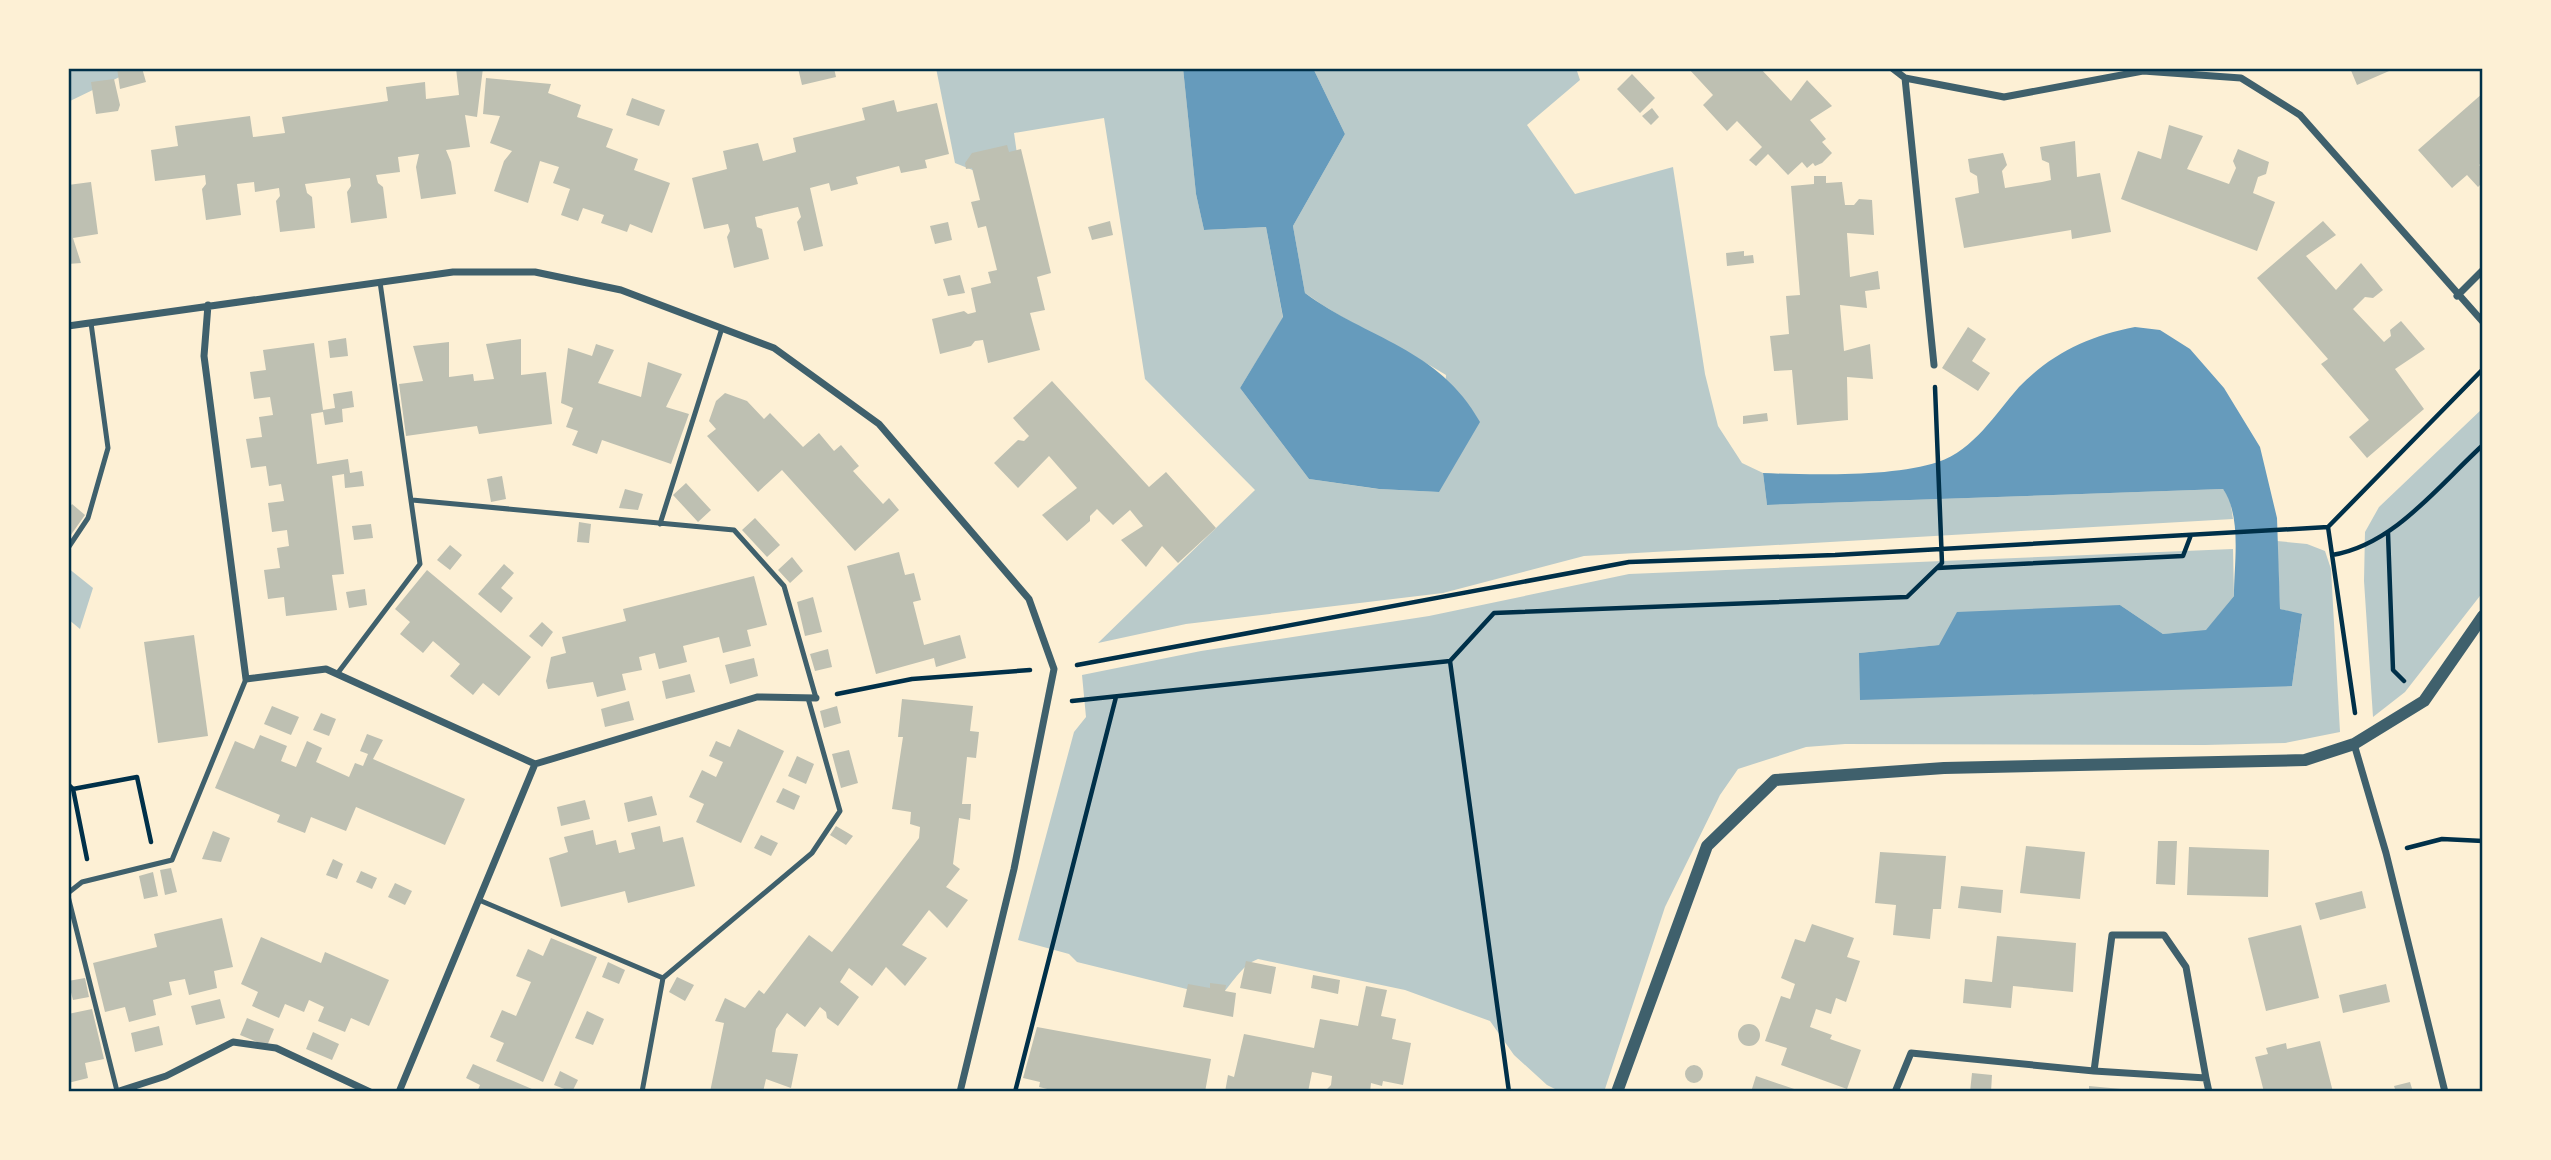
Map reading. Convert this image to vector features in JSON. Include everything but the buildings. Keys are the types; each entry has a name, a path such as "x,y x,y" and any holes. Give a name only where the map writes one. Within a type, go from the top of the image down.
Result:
{"street":[{"path":"1892,68 1905,78 2004,97 2143,71 2241,78 2300,115 2457,296 2483,322"},
{"path":"2241,78 2243,68"},
{"path":"1905,78 1934,365"},
{"path":"2457,296 2483,270"},
{"path":"68,326 453,272 535,272 621,290 774,348 879,424 1029,599 1054,669 1014,869 960,1092"},
{"path":"208,305 204,356 246,679 326,669 536,764 757,697 812,698"},
{"path":"1617,1092 1707,846 1775,780 1944,768 2305,760 2354,744 2424,701 2483,616"},
{"path":"2354,744 2386,853 2445,1092"},
{"path":"399,1092 536,764"},
{"path":"2094,1071 2112,935 2164,935 2186,967 2209,1092"},
{"path":"116,1092 166,1076 233,1042 276,1048 370,1092"},
{"path":"1895,1092 1911,1053 2094,1071 2206,1078"}],"lane":[{"path":"337,674 420,564 380,282"},
{"path":"68,548 88,518 108,448 91,323"},
{"path":"660,524 722,328"},
{"path":"412,500 734,530 784,586 840,811 812,853 663,978 642,1092"},
{"path":"116,1092 68,894 82,882 172,860 246,679"},
{"path":"479,900 663,978"}],"path":[{"path":"1047,704 1450,661 1494,613 1907,597 1942,563 1942,505 1934,365"},
{"path":"812,698 912,679 1054,669 1629,562 1941,549 2328,527 2483,369"},
{"path":"2332,555 2356,551 2388,533 2483,445"},
{"path":"2328,527 2355,707 2354,744"},
{"path":"2388,533 2393,670 2424,701"},
{"path":"1936,568 2183,556 2191,535"},
{"path":"1450,661 1507,1091"},
{"path":"1015,1092 1116,696"},
{"path":"73,789 137,776 152,844 138,846"},
{"path":"68,784 73,789 90,880"},
{"path":"2386,853 2442,839 2483,841"},
{"path":"86,857 99,854"}],"shaded area":[{"path":"68,68 138,68 68,102"},
{"path":"936,68 1183,68 1196,194 1204,230 1266,227 1283,318 1240,388 1309,479 1378,489 1439,492 1446,375 1305,293 1293,226 1345,134 1313,68 1576,68 1580,80 1527,125 1575,194 1673,167 1705,374 1718,426 1742,463 1763,473 1767,505 2223,489 2230,499 2233,519 1584,556 1443,593 1186,624 1098,643 1255,490 1145,379 1104,118 1014,133 1018,161 975,171 955,163"},
{"path":"2483,408 2483,592 2405,692 2373,717 2364,581 2365,532 2379,507"},
{"path":"2277,541 2307,544 2325,551 2331,569 2340,732 2285,743 2205,745 1845,744 1806,747 1738,769 1720,795 1665,907 1604,1092 1561,1092 1547,1085 1514,1055 1490,1021 1405,990 1258,959 1241,971 1219,997 1077,962 1069,954 1018,940 1074,732 1086,717 1082,675 1201,651 1429,616 1629,574 2233,549 2234,596 2206,631 2163,634 2120,605 1939,645 1859,653 2292,686 2302,615 2280,609"},
{"path":"68,568 93,588 80,629 68,619"}],"water":[{"path":"1183,68 1313,68 1345,134 1293,226 1305,293 1423,361 1444,377 1463,397 1480,422 1439,492 1379,489 1309,479 1240,388 1283,317 1266,227 1204,230 1196,194"},
{"path":"2135,327 2160,330 2190,349 2224,388 2260,447 2277,518 2280,609 2302,614 2292,686 1860,700 1859,653 1939,645 1957,612 2120,605 2163,634 2206,630 2234,596 2235,526 2229,500 2223,489 1767,505 1763,473 1876,473 1920,467 1951,456 1973,440 2019,387 2058,355 2102,335"}]}
